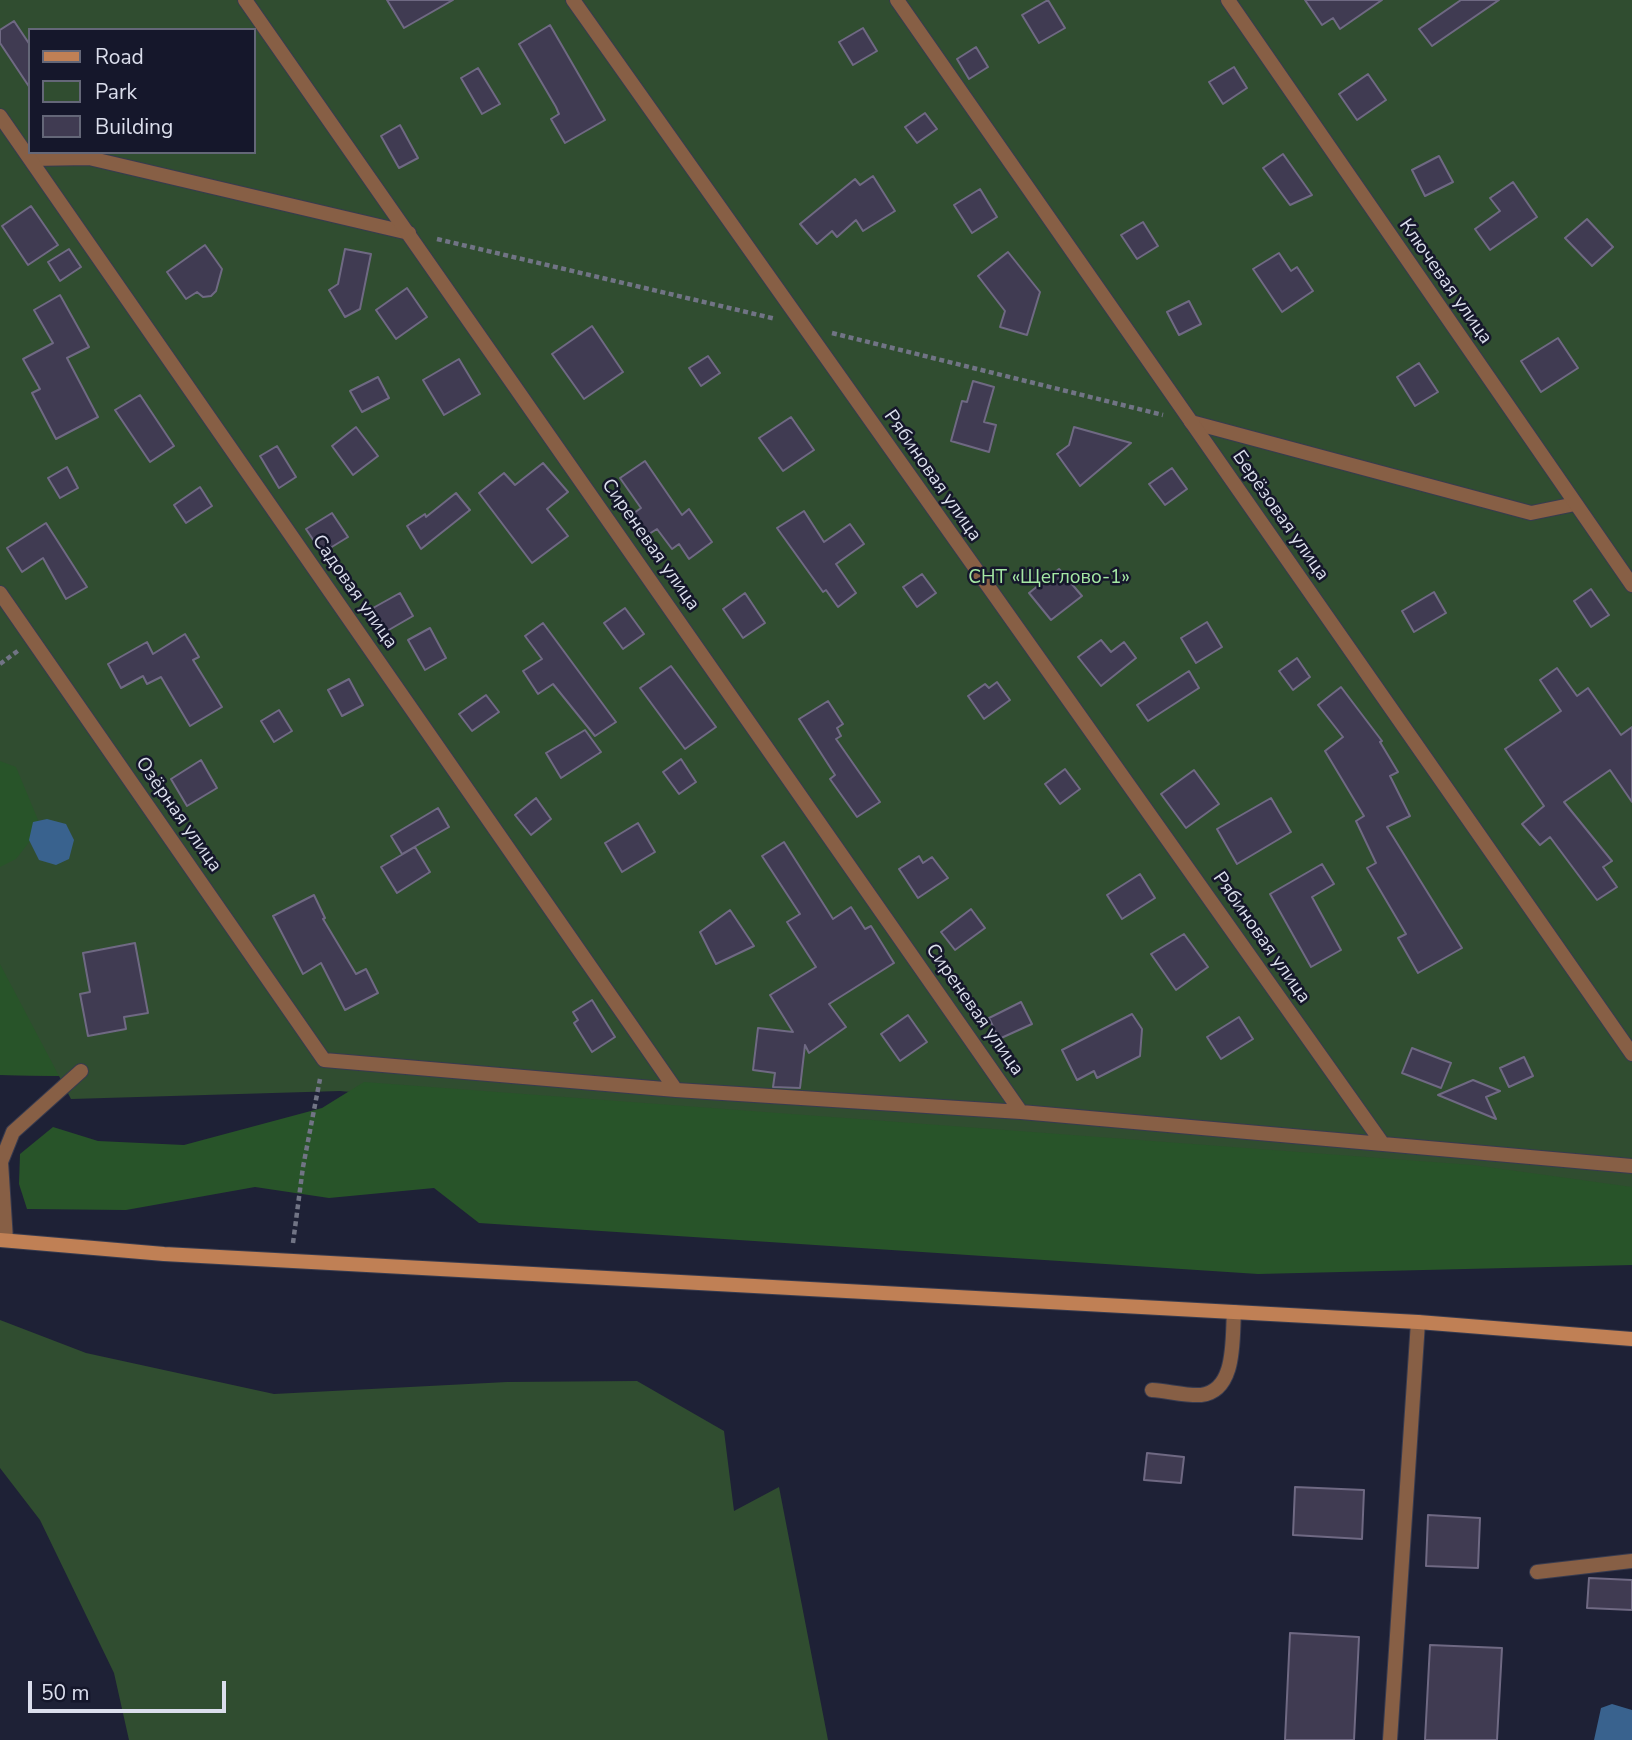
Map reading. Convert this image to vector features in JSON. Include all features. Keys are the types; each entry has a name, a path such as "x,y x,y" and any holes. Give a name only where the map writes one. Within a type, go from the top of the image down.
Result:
{"main road":[{"path":"3,1240 291,1261 1418,1322 1632,1339"}],"street":[{"name":"Сиреневая улица","path":"245,0 1021,1112"},
{"name":"Рябиновая улица","path":"573,0 1383,1144"},
{"name":"Берёзовая улица","path":"897,0 1632,1054"},
{"name":"Ключевая улица","path":"1228,0 1632,585"},
{"name":"Садовая улица","path":"0,116 676,1090"},
{"path":"31,159 89,158 409,233"},
{"path":"1191,422 1531,513 1575,504"},
{"name":"Озёрная улица","path":"0,593 324,1060"},
{"path":"324,1060 676,1090 1021,1112 1632,1166"},
{"path":"3,1240 1,1162 13,1132 81,1071"},
{"path":"1152,1390 1203,1395 1218,1388 1229,1372 1234,1312"},
{"path":"1390,1740 1418,1322"},
{"path":"1537,1572 1632,1561"}],"path":[{"path":"409,233 1191,422"},
{"path":"291,1261 303,1167 324,1060"}],"green space":[{"name":"СНТ «Щеглово-1»","path":"0,0 1632,0 1632,1213 340,1091 71,1099 59,1076 0,1075"},
{"path":"0,761 16,767 41,827 16,859 0,867"},
{"path":"0,964 59,1076 0,1075"},
{"path":"364,1082 1473,1165 1632,1187 1632,1265 1258,1274 479,1223 434,1188 329,1198 255,1187 126,1210 27,1209 19,1184 20,1154 53,1127 98,1141 184,1145 322,1108"},
{"path":"0,1320 86,1353 274,1394 507,1382 637,1381 724,1431 734,1511 779,1487 828,1740 129,1740 114,1673 40,1520 0,1468"}],"water":[{"path":"47,819 66,824 74,840 69,859 56,865 39,860 29,840 33,822"},
{"path":"1612,1704 1632,1710 1632,1740 1594,1740 1601,1708"}],"building":[{"path":"387,0 453,0 404,28"},
{"path":"1048,0 1065,28 1039,43 1022,15"},
{"path":"1305,0 1382,0 1340,29 1333,18 1322,25"},
{"path":"1461,0 1499,0 1432,46 1419,29"},
{"path":"14,21 28,42 28,85 0,43 0,30"},
{"path":"550,25 605,120 565,143 551,119 559,114 556,107 519,44"},
{"path":"863,28 877,51 853,65 839,42"},
{"path":"976,47 988,67 969,79 957,59"},
{"path":"1234,67 1247,88 1223,104 1209,82"},
{"path":"478,68 500,104 482,114 461,78"},
{"path":"1368,74 1386,100 1357,120 1339,94"},
{"path":"925,113 937,129 917,143 905,127"},
{"path":"400,125 418,158 399,168 381,136"},
{"path":"1283,154 1312,195 1290,205 1263,168"},
{"path":"1439,156 1453,182 1425,196 1412,170"},
{"path":"873,176 895,211 863,231 856,220 837,237 832,231 817,244 800,224 855,179 860,185"},
{"path":"1513,182 1537,217 1490,250 1475,229 1500,211 1490,198"},
{"path":"980,189 997,217 972,233 954,205"},
{"path":"31,206 58,245 28,265 2,226"},
{"path":"1587,219 1613,247 1592,266 1565,238"},
{"path":"1143,222 1158,246 1137,259 1121,235"},
{"path":"205,245 222,269 216,291 211,296 203,297 197,292 186,299 167,272"},
{"path":"69,249 81,267 60,281 48,262"},
{"path":"345,249 371,254 360,309 345,317 329,290 338,284"},
{"path":"1008,252 1040,292 1027,335 1000,327 1005,311 978,276"},
{"path":"1279,253 1291,271 1297,267 1313,291 1282,312 1253,269"},
{"path":"407,288 427,317 396,339 376,310"},
{"path":"60,295 89,347 67,358 98,417 56,439 32,393 40,389 23,359 53,343 34,310"},
{"path":"1189,301 1201,324 1179,335 1167,312"},
{"path":"592,326 623,372 584,399 552,354"},
{"path":"1558,338 1578,368 1541,392 1521,361"},
{"path":"708,356 720,373 701,386 689,368"},
{"path":"459,359 480,394 444,415 423,380"},
{"path":"1419,363 1438,392 1415,406 1397,377"},
{"path":"378,377 389,398 362,412 350,391"},
{"path":"973,381 994,387 984,422 996,425 989,452 951,441 962,401 967,402"},
{"path":"140,395 174,446 150,462 115,410"},
{"path":"791,417 814,450 783,471 759,438"},
{"path":"356,427 378,456 353,475 332,446"},
{"path":"1074,427 1131,443 1080,486 1057,454 1069,445"},
{"path":"277,446 296,477 279,488 260,456"},
{"path":"645,461 682,515 689,509 712,542 689,559 679,544 672,549 657,529 641,539 627,518 641,508 620,478"},
{"path":"543,463 568,492 547,509 568,536 532,563 479,493 504,473 515,485"},
{"path":"67,467 78,488 60,498 48,478"},
{"path":"1172,468 1187,489 1165,505 1149,484"},
{"path":"200,487 212,506 186,523 174,505"},
{"path":"456,493 470,510 421,549 407,526 425,514 426,517"},
{"path":"804,511 824,542 850,524 864,544 836,564 856,593 838,607 826,590 823,592 777,528"},
{"path":"332,513 348,537 322,553 306,529"},
{"path":"46,523 87,587 66,599 43,558 22,572 7,548"},
{"path":"1059,569 1082,596 1051,620 1029,593"},
{"path":"922,574 936,593 917,607 903,587"},
{"path":"1591,589 1609,615 1591,627 1574,601"},
{"path":"1434,592 1446,613 1414,632 1402,611"},
{"path":"400,593 413,616 387,631 373,608"},
{"path":"745,593 765,623 743,638 723,609"},
{"path":"625,608 644,634 623,649 604,623"},
{"path":"1207,622 1222,647 1196,663 1181,638"},
{"path":"543,623 616,722 595,736 553,684 538,694 523,671 542,659 525,636"},
{"path":"430,628 446,658 425,670 408,640"},
{"path":"185,634 199,657 193,660 222,707 190,726 161,677 147,684 143,676 121,688 108,664 147,642 153,654"},
{"path":"1101,640 1111,652 1124,642 1136,658 1101,686 1078,657"},
{"path":"1297,658 1310,677 1293,690 1279,671"},
{"path":"671,666 716,727 685,749 640,688"},
{"path":"1557,668 1577,696 1588,688 1621,735 1632,727 1632,802 1610,770 1564,802 1612,861 1603,867 1617,887 1597,900 1550,837 1540,845 1522,824 1544,806 1505,749 1561,711 1540,680"},
{"path":"1189,671 1199,688 1148,721 1137,705"},
{"path":"349,679 363,705 342,716 328,690"},
{"path":"997,682 1010,700 984,719 968,696 985,684 989,688"},
{"path":"1341,687 1382,741 1380,742 1398,772 1390,776 1410,816 1387,827 1462,948 1418,973 1398,938 1406,934 1367,868 1376,863 1356,821 1364,816 1325,751 1343,737 1318,705"},
{"path":"486,695 499,712 472,731 459,714"},
{"path":"828,701 843,724 837,728 841,736 836,739 880,802 857,817 830,779 835,775 799,719"},
{"path":"279,710 292,731 274,742 261,721"},
{"path":"585,730 601,752 561,778 546,753"},
{"path":"681,759 696,782 679,794 663,772"},
{"path":"201,760 217,788 187,806 171,779"},
{"path":"1065,769 1080,789 1060,804 1045,784"},
{"path":"1194,770 1219,804 1186,828 1161,794"},
{"path":"536,798 551,819 531,835 515,815"},
{"path":"1271,798 1291,832 1237,864 1217,829"},
{"path":"438,808 449,827 402,854 391,836"},
{"path":"638,823 655,852 622,872 605,843"},
{"path":"784,842 833,919 851,907 865,929 871,926 894,963 829,1004 846,1027 809,1053 805,1045 800,1088 773,1087 775,1073 753,1070 758,1028 793,1032 770,995 816,967 787,922 800,914 762,856"},
{"path":"415,847 430,872 397,893 381,867"},
{"path":"919,856 923,863 932,857 948,878 918,898 899,869"},
{"path":"1322,864 1334,884 1312,897 1341,950 1311,967 1270,894"},
{"path":"1140,874 1155,898 1122,919 1107,895"},
{"path":"314,895 325,918 323,919 356,974 366,969 378,993 345,1010 321,963 303,974 273,916"},
{"path":"971,909 985,928 955,950 941,932"},
{"path":"730,910 754,946 716,964 700,932"},
{"path":"1184,934 1208,967 1176,990 1151,954"},
{"path":"135,943 148,1013 124,1017 126,1029 88,1036 80,994 90,992 83,953"},
{"path":"592,1000 615,1037 592,1052 574,1023 578,1020 573,1012"},
{"path":"1021,1002 1032,1024 999,1039 989,1018"},
{"path":"1132,1014 1142,1029 1140,1056 1097,1078 1094,1071 1077,1080 1062,1050"},
{"path":"908,1015 927,1042 900,1061 881,1034"},
{"path":"1239,1017 1253,1039 1221,1059 1207,1037"},
{"path":"1412,1048 1451,1063 1441,1088 1402,1073"},
{"path":"1524,1057 1533,1076 1509,1087 1500,1068"},
{"path":"1473,1080 1500,1091 1486,1097 1496,1119 1438,1095"},
{"path":"1147,1453 1184,1457 1181,1483 1144,1480"},
{"path":"1295,1487 1364,1490 1362,1539 1293,1535"},
{"path":"1428,1515 1480,1518 1478,1568 1426,1566"},
{"path":"1589,1578 1632,1580 1632,1610 1587,1608"},
{"path":"1290,1633 1359,1637 1354,1740 1285,1740"},
{"path":"1430,1645 1502,1648 1497,1740 1425,1740"}]}
